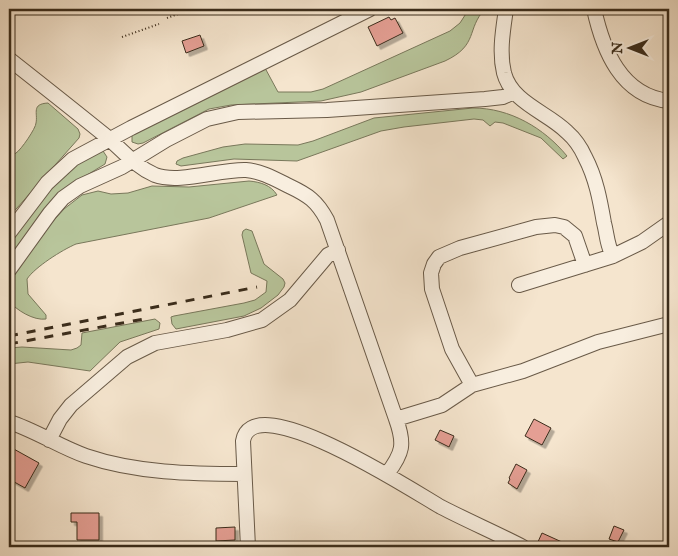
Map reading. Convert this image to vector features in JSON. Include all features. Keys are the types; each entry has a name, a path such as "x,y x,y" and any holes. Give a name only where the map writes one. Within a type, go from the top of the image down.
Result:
{"lane":[{"path":"9,233 41,190 73,159 109,139 370,9"},
{"path":"506,9 502,46 502,63 506,79 514,92 524,102 562,127 580,148 594,178 607,242 613,256"},
{"path":"594,9 606,50 612,63 624,79 642,93 669,101"},
{"path":"9,59 109,139 132,161 155,175 169,178 244,170 264,174 317,203 327,220 338,250 402,438 402,449 387,474"},
{"path":"9,270 63,198 80,186 132,161 207,119 226,114 327,110 485,99 504,97 514,92"},
{"path":"519,285 613,256 642,242 669,223"},
{"path":"472,385 452,349 432,289 430,273 439,257 460,248 536,227 554,225 564,227 575,236 585,264"},
{"path":"49,440 60,419 71,405 127,357 155,342 227,330 262,320 290,300 309,280 328,255 338,250"},
{"path":"396,420 442,404 472,385 522,371 598,342 669,324"},
{"path":"9,422 83,454 122,465 207,474 244,474"},
{"path":"248,547 243,441 245,433 254,426 266,425 281,427 308,436 387,474 440,506 523,547"}],"path":[{"path":"168,18 192,9"},
{"path":"122,37 159,24"}],"green space":[{"path":"469,9 485,9 479,16 468,43 456,55 445,61 361,92 321,101 231,105 209,109 143,143 132,142 134,133 265,68 278,92 311,92 323,89 450,31 460,23"},
{"path":"48,103 78,129 79,138 9,217 9,156 25,144 31,134 36,123 37,107"},
{"path":"473,108 500,112 525,122 548,137 567,156 563,159 541,138 503,123 495,122 490,126 483,120 474,119 381,131 297,161 234,159 181,166 176,164 177,161 183,158 223,147 245,144 298,145 374,118"},
{"path":"99,151 103,151 107,157 105,164 74,183 9,261 9,243 46,190 74,165"},
{"path":"249,181 265,185 277,195 209,218 76,244 49,259 27,279 28,294 46,315 46,319 26,314 9,301 9,281 36,240 64,209 82,195 98,191 111,194 128,193 152,186 189,187"},
{"path":"246,229 252,231 264,264 283,279 284,287 278,295 261,308 244,316 176,329 172,324 171,317 244,303 255,300 266,292 267,281 251,273 242,235"},
{"path":"155,319 160,323 159,329 120,342 90,371 28,362 9,364 9,348 71,350 81,345 82,333"}],"building":[{"path":"389,17 391,20 395,18 403,33 377,46 368,27"},
{"path":"200,35 204,46 186,53 182,41"},
{"path":"534,419 551,428 542,445 525,436"},
{"path":"440,430 454,436 449,447 435,440"},
{"path":"12,448 39,463 25,488 9,479 9,453"},
{"path":"516,464 527,470 517,489 508,483"},
{"path":"71,513 99,513 99,540 77,540 77,522 71,522"},
{"path":"614,526 624,530 618,542 609,539"},
{"path":"235,527 235,540 216,541 216,528"},
{"path":"542,533 573,547 544,547 537,544"}],"railway":[{"path":"9,336 257,287"},
{"path":"9,344 144,319"}]}
